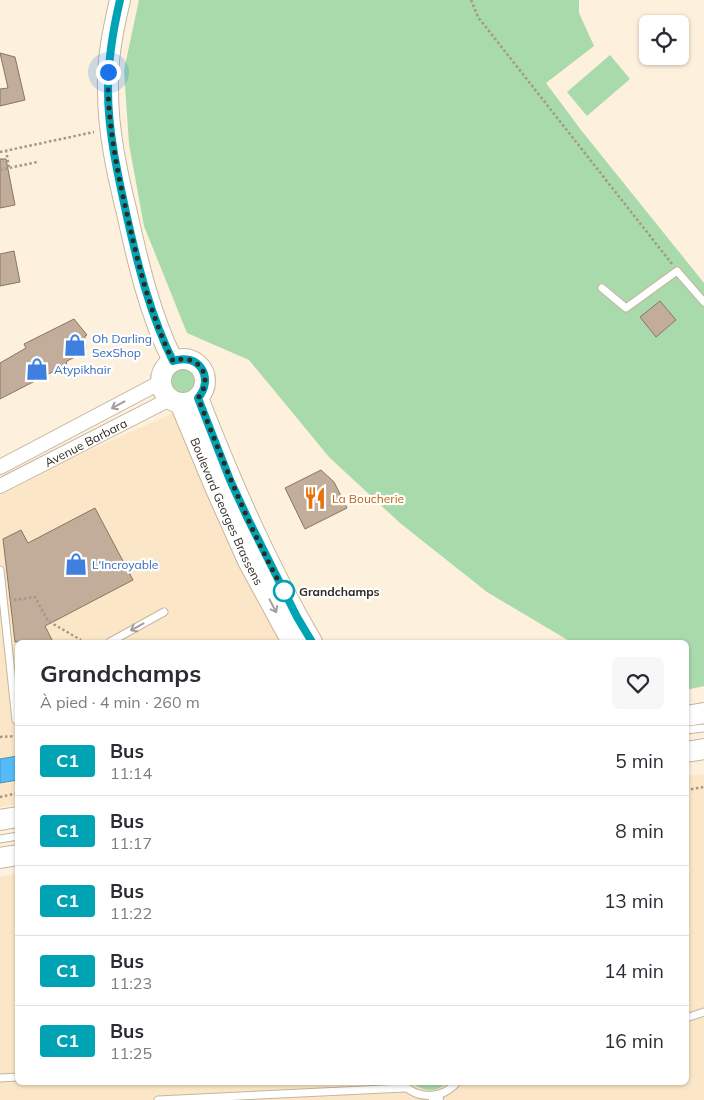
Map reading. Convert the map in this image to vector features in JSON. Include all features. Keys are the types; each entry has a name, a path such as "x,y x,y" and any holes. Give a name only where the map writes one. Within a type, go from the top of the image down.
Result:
{"street":[{"path":"120,0 109,53 110,130 136,254 161,335 173,361"},
{"path":"187,359 200,366 204,372 205,386 202,393 177,396 164,370 173,361 187,359"},
{"name":"Avenue Barbara","path":"0,467 177,396"},
{"name":"Avenue Barbara","path":"0,486 177,396"},
{"name":"Boulevard Georges Brassens","path":"177,396 248,561 291,640"},
{"name":"Boulevard Georges Brassens","path":"177,396 230,480 297,617 311,640"},
{"path":"689,716 704,713"},
{"path":"689,752 704,749"},
{"path":"0,820 15,818"},
{"path":"0,858 15,856"}],"lane":[{"path":"602,288 626,308 677,271 704,302"},
{"path":"0,570 4,601 4,639 15,713"},
{"path":"114,640 164,612"},
{"path":"689,730 704,728"},
{"path":"0,839 15,836"},
{"path":"689,1017 704,1012"},
{"path":"0,1078 15,1077"},
{"path":"158,1100 291,1097 403,1085 416,1097 426,1100 445,1096 455,1085"}],"path":[{"path":"471,0 478,17 677,271"},
{"path":"0,152 110,130"},
{"path":"6,150 9,168"},
{"path":"0,170 38,162"},
{"path":"4,601 35,597 48,621 81,640"},
{"path":"0,737 15,736"},
{"path":"689,790 704,788"},
{"path":"0,797 15,794"}],"shaded area":[{"path":"187,407 290,640 15,640 15,804 0,807 0,495 70,459"},
{"path":"704,774 704,1100 0,1100 0,877 15,874 15,1085 689,1085 689,776"}],"green space":[{"path":"139,0 579,0 579,13 594,46 546,83 581,130 704,283 704,686 689,689 689,640 568,640 487,592 400,523 329,457 249,360 187,333 144,226 129,144 124,70"},
{"path":"610,55 630,79 587,116 567,92"},
{"path":"183,367 193,371 197,381 193,391 183,395 173,391 169,381 173,371"},
{"path":"416,1085 443,1085 434,1090 425,1090"}],"water":[{"path":"15,756 15,780 0,783 0,759"}],"building":[{"path":"0,53 15,57 25,100 0,106 0,89 8,88"},
{"path":"0,159 6,159 15,205 0,208"},
{"path":"14,251 20,282 0,286 0,254"},
{"path":"660,301 676,320 656,337 640,317"},
{"path":"74,319 87,335 85,336 86,349 83,353 67,361 66,365 0,399 0,363 26,348 24,344"},
{"path":"321,470 334,482 347,508 305,529 285,488"},
{"path":"95,508 133,580 45,626 52,640 15,640 15,642 3,539 21,530 28,543"}],"bus line":[{"name":"C1","path":"120,0 109,53 110,130 136,254 162,339 173,361 187,359 200,366 204,372 205,386 198,398 230,480 263,550 311,640"}],"place":[{"name":"Oh Darling SexShop","path":"75,345"},
{"name":"Atypikhair","path":"37,369"},
{"name":"La Boucherie","path":"315,498"},
{"name":"L'Incroyable","path":"76,564"},
{"name":"Grandchamps","path":"284,591"}],"route":[{"path":"108,72 110,130 119,180 136,254 162,339 173,361 187,359 200,366 204,372 205,386 198,398 230,480 284,591"}]}
